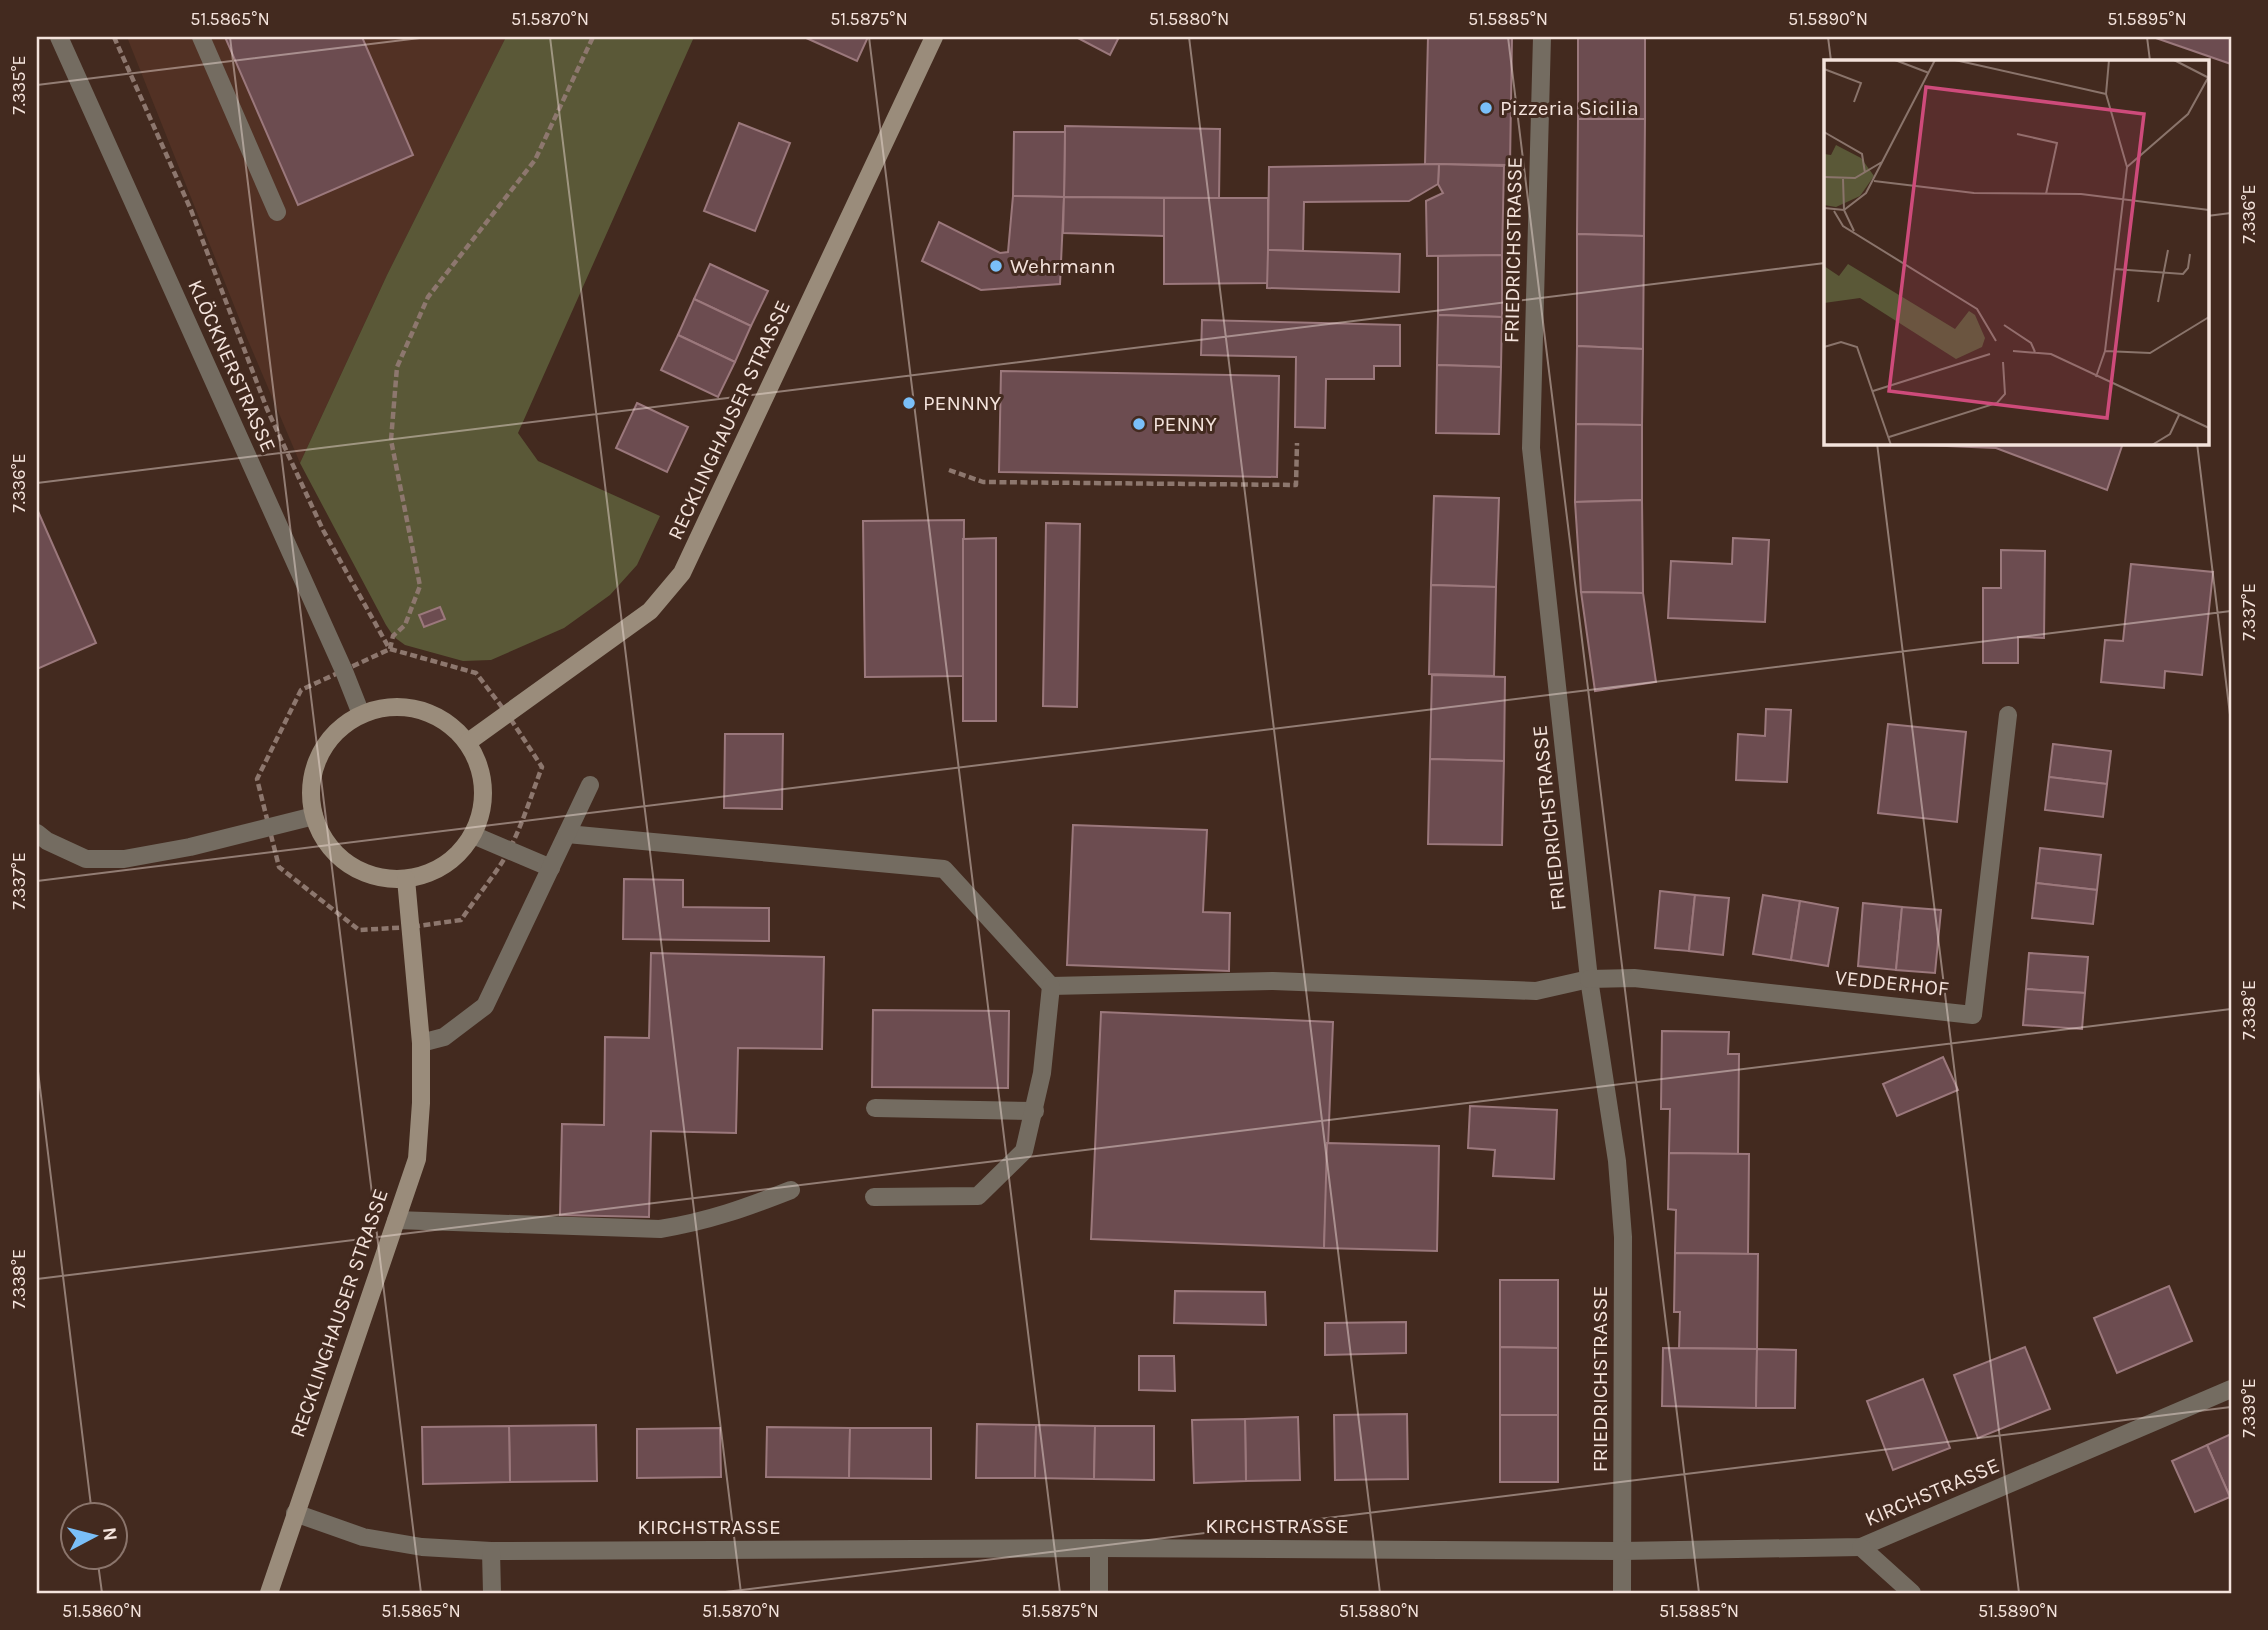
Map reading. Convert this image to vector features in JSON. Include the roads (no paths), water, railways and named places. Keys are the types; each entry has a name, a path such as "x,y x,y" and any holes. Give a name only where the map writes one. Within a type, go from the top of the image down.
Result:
{"main road":[{"name":"RECKLINGHAUSER STRASSE","path":"468,742 650,611 682,573 934,37"},
{"path":"390,706 419,709 447,721 468,742 479,764 484,788 482,813 473,835 456,857 432,872 406,879 382,878 359,871 339,857 323,838 314,816 311,791 315,767 325,746 341,727 361,714 390,706"},
{"name":"RECKLINGHAUSER STRASSE","path":"269,1593 416,1159 421,1103 421,1042 406,879"}],"street":[{"name":"KLÖCKNERSTRASSE","path":"59,37 361,714"},
{"path":"201,37 277,212"},
{"name":"FRIEDRICHSTRASSE","path":"1542,37 1531,448 1589,979 1617,1161 1623,1237 1622,1593"},
{"name":"VEDDERHOF","path":"1589,979 1634,978 1973,1015 2008,715"},
{"path":"421,1042 444,1037 485,1006 590,785"},
{"path":"37,834 86,859 124,859 190,847 314,816"},
{"path":"567,834 944,869 1051,986 1042,1073 1024,1151 978,1196 874,1197"},
{"path":"473,835 551,868"},
{"path":"1051,986 1273,981 1536,991 1589,979"},
{"path":"875,1108 1035,1111"},
{"path":"396,1220 660,1229 733,1213 791,1190"},
{"name":"KIRCHSTRASSE","path":"295,1513 363,1537 422,1547 492,1551 1099,1548 1622,1551 1861,1547 2231,1389"},
{"path":"1861,1547 1912,1593"},
{"path":"1099,1548 1099,1593"},
{"path":"492,1551 492,1593"}],"place":[{"name":"Pizzeria Sicilia","path":"1486,108"},
{"name":"Wehrmann","path":"996,266"},
{"name":"PENNNY","path":"909,403"},
{"name":"PENNY","path":"1139,424"}]}
